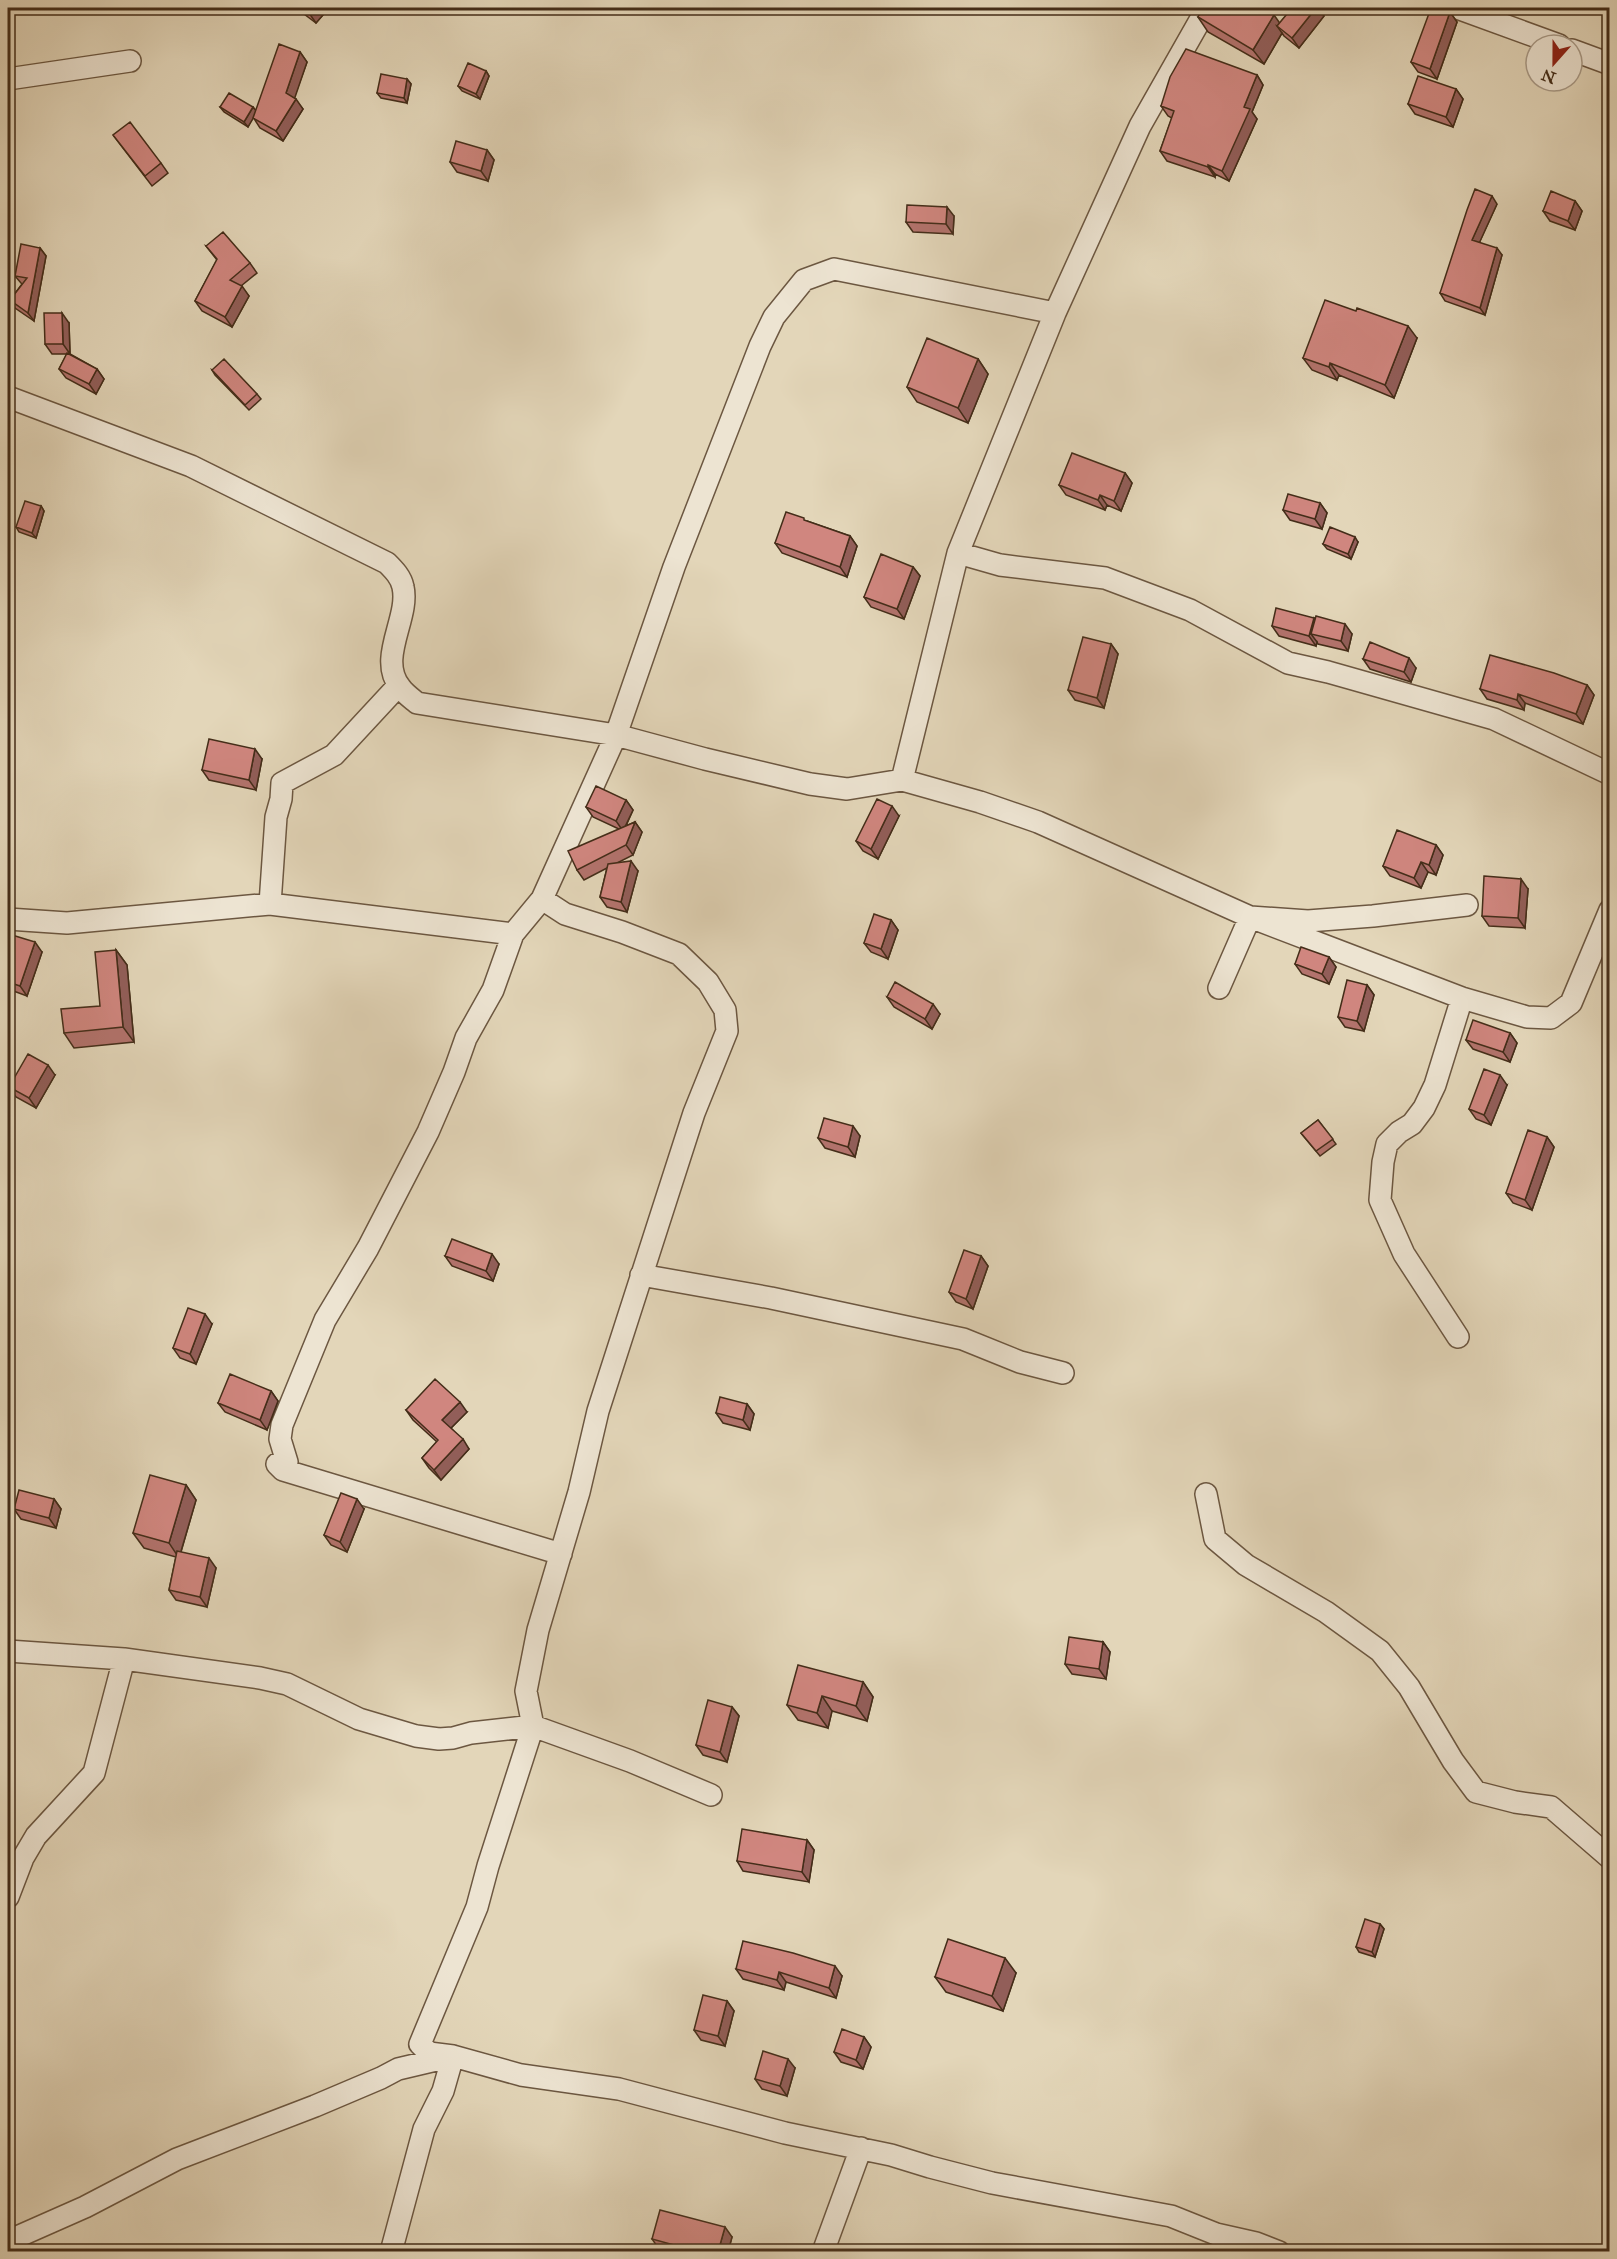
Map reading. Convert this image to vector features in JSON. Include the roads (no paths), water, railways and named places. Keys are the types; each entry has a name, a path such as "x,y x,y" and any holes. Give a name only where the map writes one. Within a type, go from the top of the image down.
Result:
{"street":[{"path":"902,780 958,553 1054,313 1140,126 1207,8"},
{"path":"1457,8 1526,33"},
{"path":"1584,54 1610,64"},
{"path":"8,79 130,61"},
{"path":"561,1554 283,1470 277,1464 287,1462 280,1439 282,1425 325,1320 368,1248 428,1132 466,1038 493,990 513,934 542,899 616,735 674,567 760,346 774,317 804,280 834,269 1054,313"},
{"path":"8,397 192,466 387,563 397,573 403,586 404,601 391,664 398,686 417,703 616,735 705,759 827,787 847,789 902,780 980,802 1038,822 1250,917 1462,998 1527,1017 1551,1018 1572,1003 1610,910"},
{"path":"958,553 1000,565 1105,578 1190,610 1288,663 1329,672 1494,719 1610,774"},
{"path":"270,904 276,817 282,783 334,755 398,686"},
{"path":"542,899 565,914 622,932 679,954 708,982 725,1010 727,1031 694,1113 598,1411 561,1554 538,1630 526,1690 532,1726 477,1907 420,2044 429,2053 453,2056 521,2074 619,2089 785,2133 891,2155 993,2183 1171,2216 1216,2234 1256,2242 1279,2252"},
{"path":"8,919 67,923 270,904 513,934"},
{"path":"1250,917 1308,921 1467,905"},
{"path":"1219,988 1250,917"},
{"path":"1458,1337 1404,1254 1380,1200 1387,1144 1399,1132 1412,1124 1424,1108 1435,1085 1462,998"},
{"path":"641,1275 771,1298 963,1339 1020,1362 1063,1373"},
{"path":"1206,1494 1215,1539 1246,1565 1326,1612 1380,1651 1409,1686 1453,1761 1476,1792 1515,1802 1551,1807 1610,1858"},
{"path":"8,1651 124,1659 260,1678 286,1684 358,1719 416,1736 453,1738 471,1733 532,1726 619,1757 711,1795"},
{"path":"8,1897 19,1867 36,1836 94,1773 124,1659"},
{"path":"8,2241 85,2207 177,2159 315,2106 398,2069 453,2056"},
{"path":"391,2252 424,2129 443,2091 453,2056"},
{"path":"823,2252 861,2148"}]}
